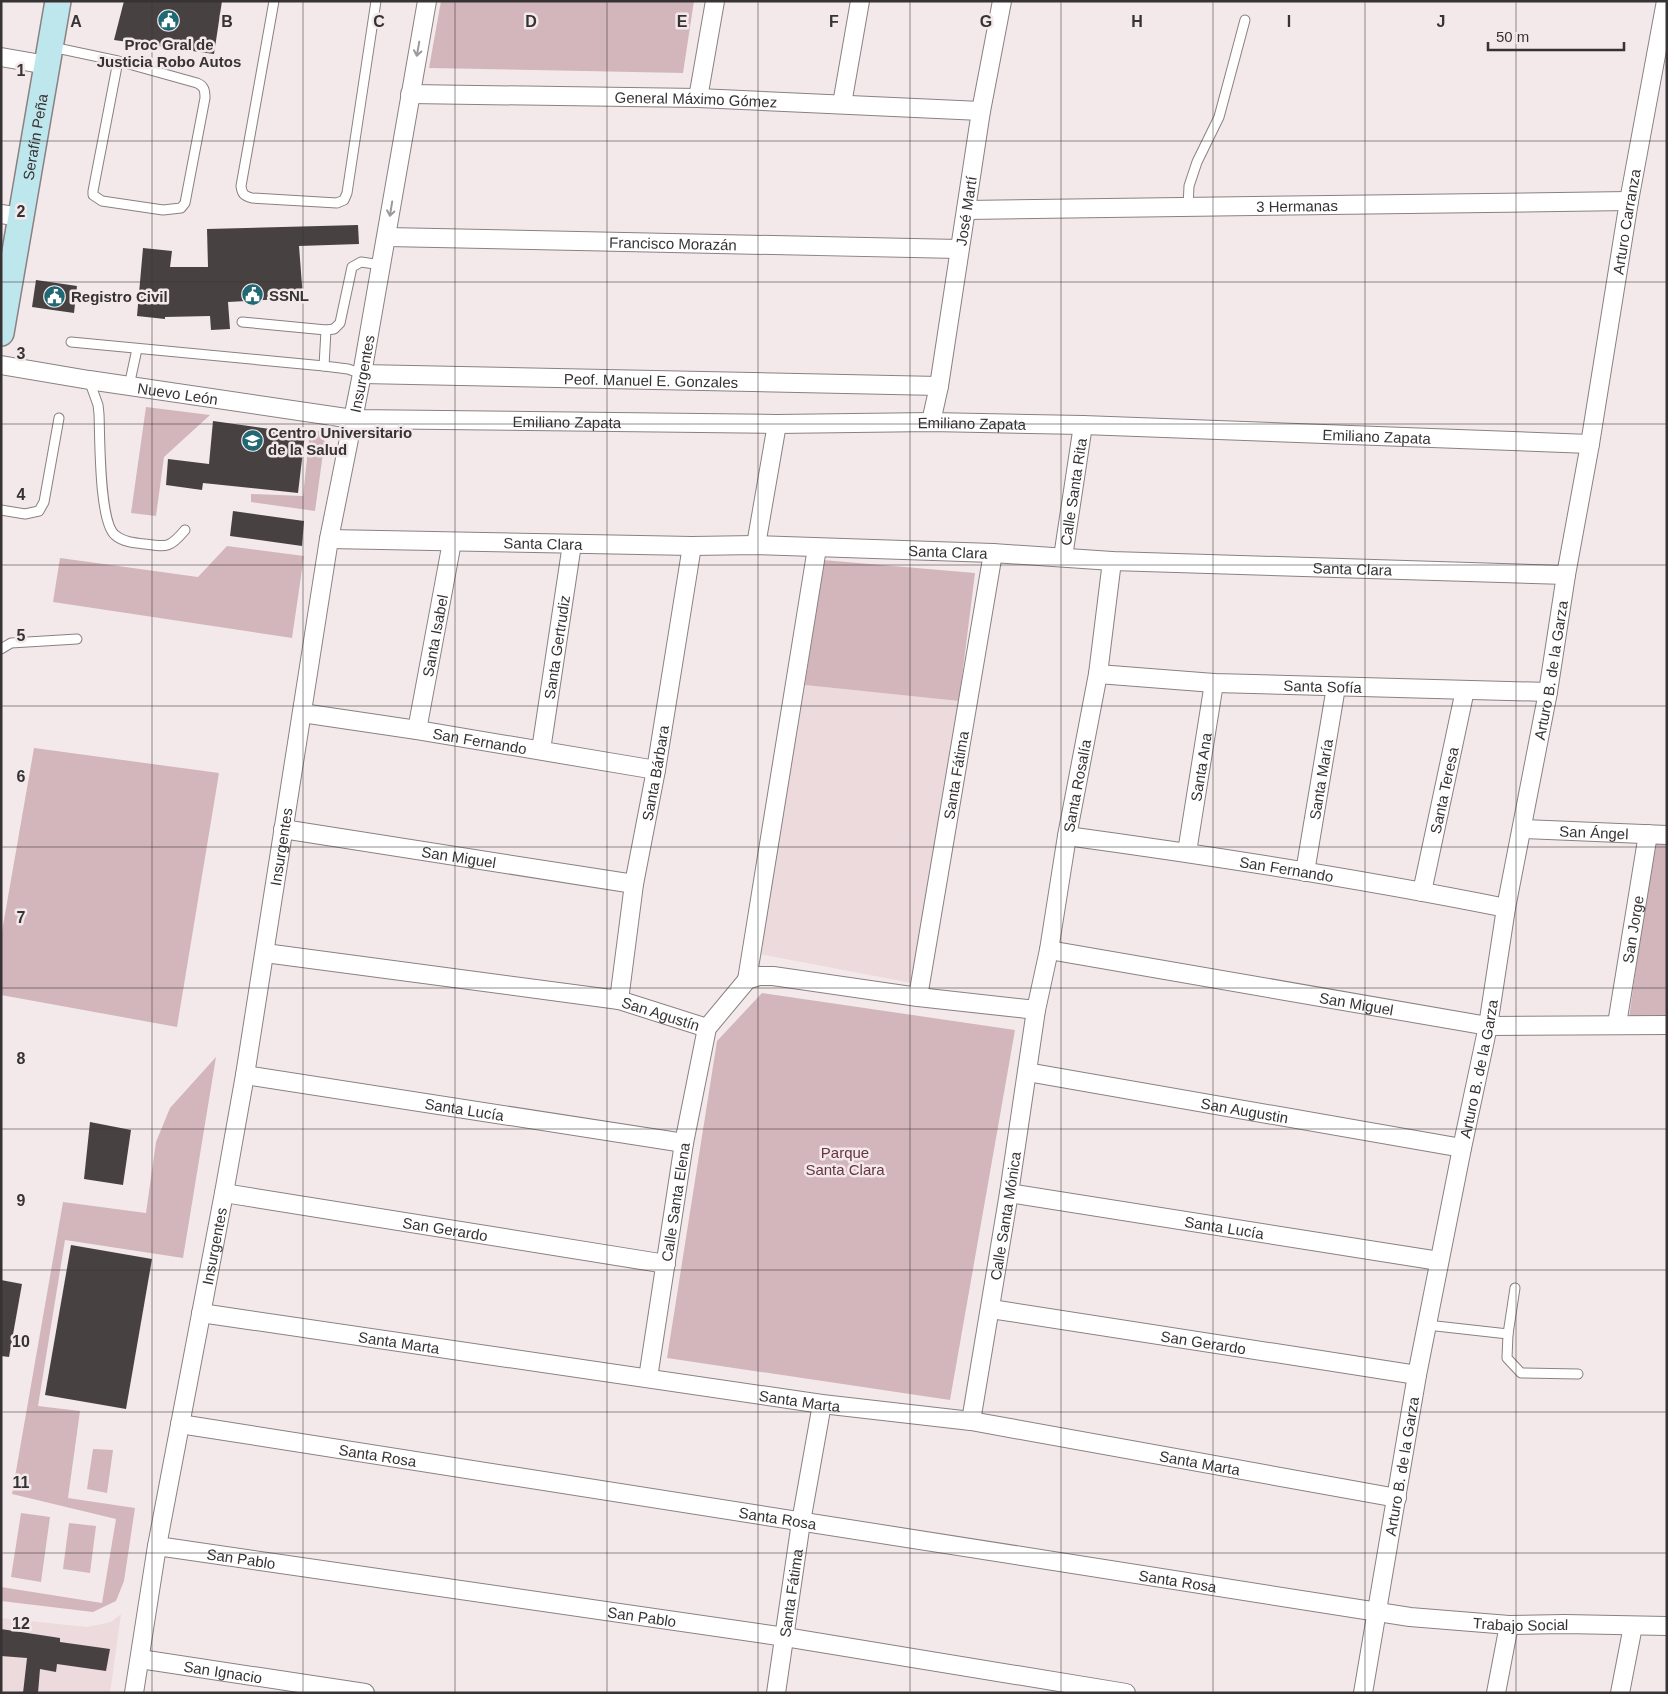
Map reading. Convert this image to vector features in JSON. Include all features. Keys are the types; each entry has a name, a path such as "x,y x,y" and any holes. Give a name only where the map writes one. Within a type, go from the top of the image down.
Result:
{"main road":[{"name":"Serafín Peña","path":"1,333 11,216 49,56 58,1"}],"street":[{"name":"Insurgentes","path":"134,1693 157,1546 245,1075 329,539 382,265 427,1"},
{"path":"698,98 715,1"},
{"path":"842,104 860,1"},
{"name":"José Martí","path":"931,422 939,386 981,111 1002,1"},
{"name":"Arturo Carranza","path":"1590,444 1629,201 1666,1"},
{"path":"1,57 49,56"},
{"name":"General Máximo Gómez","path":"410,94 698,98 981,111"},
{"name":"3 Hermanas","path":"966,210 1629,201"},
{"name":"Francisco Morazán","path":"387,237 959,249"},
{"name":"Nuevo León","path":"1,365 353,419"},
{"name":"Peof. Manuel E. Gonzales","path":"362,374 939,386"},
{"name":"Emiliano Zapata","path":"353,419 777,424 931,422 1083,425 1590,444"},
{"path":"756,545 777,424"},
{"name":"Calle Santa Rita","path":"1063,557 1083,425"},
{"name":"Arturo B. de la Garza","path":"1363,1693 1417,1374 1488,1026 1506,908 1548,692 1566,575 1590,444"},
{"name":"Santa Clara","path":"329,539 692,546 756,545 993,552 1112,561 1566,575"},
{"name":"Santa Isabel","path":"417,730 452,542"},
{"name":"Santa Gertrudiz","path":"541,750 572,544"},
{"name":"Santa Bárbara","path":"619,1000 634,884 656,770 692,546"},
{"path":"817,548 747,980 759,976 773,976 918,997 1036,1010"},
{"name":"Santa Fátima","path":"918,997 993,552"},
{"name":"Santa Rosalía","path":"1036,1010 1049,950 1098,674 1112,561"},
{"name":"Santa Sofía","path":"1098,674 1214,683 1548,692"},
{"name":"Santa Ana","path":"1187,852 1214,683"},
{"name":"Santa María","path":"1305,872 1336,687"},
{"name":"Santa Teresa","path":"1422,892 1465,690"},
{"name":"San Fernando","path":"302,713 656,770"},
{"name":"San Miguel","path":"283,829 634,884"},
{"name":"San Ángel","path":"1522,830 1667,835"},
{"name":"San Jorge","path":"1617,1024 1648,834"},
{"name":"San Fernando","path":"1068,836 1187,852 1506,908"},
{"name":"San Miguel","path":"1049,950 1488,1026 1667,1025"},
{"name":"San Agustín","path":"265,953 619,1000 707,1028 747,980"},
{"name":"Calle Santa Mónica","path":"971,1422 991,1309 1036,1010"},
{"name":"Calle Santa Elena","path":"648,1378 684,1143 707,1028"},
{"name":"San Augustin","path":"1027,1072 1462,1148"},
{"name":"Santa Lucía","path":"245,1075 684,1143"},
{"name":"San Gerardo","path":"224,1193 666,1264"},
{"name":"Santa Lucía","path":"1009,1193 1439,1261"},
{"name":"San Gerardo","path":"991,1309 1417,1374"},
{"name":"Santa Marta","path":"201,1313 822,1404 971,1422 1397,1498"},
{"name":"Santa Fátima","path":"776,1693 801,1522 822,1404"},
{"name":"Santa Rosa","path":"180,1424 1376,1612"},
{"name":"San Pablo","path":"157,1546 785,1637 1126,1693"},
{"name":"Trabajo Social","path":"1376,1612 1410,1617 1509,1625 1667,1626"},
{"path":"1496,1693 1509,1625"},
{"path":"1620,1693 1633,1626"},
{"name":"San Ignacio","path":"140,1659 251,1684 365,1693"}],"lane":[{"path":"274,1 241,186 242,194 252,198 337,203 344,200 347,193 376,1"},
{"path":"1188,207 1190,186 1197,162 1219,117 1246,20"},
{"path":"49,56 118,61 197,82 204,88 205,98 185,203 181,208 172,210 138,208 102,202 94,195 93,190 118,61"},
{"path":"242,322 326,330 334,329 340,322 352,266 361,262 382,265"},
{"path":"324,366 326,330"},
{"path":"71,342 324,366 348,369 362,374"},
{"path":"129,386 137,348"},
{"path":"89,380 98,405 104,505 111,530 115,535 127,542 157,546 171,544 185,530"},
{"path":"1,510 25,514 39,511 44,502 59,418"},
{"path":"1,649 12,643 77,639"},
{"path":"1514,1288 1507,1358 1521,1373 1578,1374"},
{"path":"1427,1325 1508,1334"}],"shaded area":[{"path":"805,685 959,701 917,984 754,953"},
{"path":"121,1614 110,1693 1,1693 1,1618 87,1627 111,1622"}],"green space":[{"path":"441,1 694,1 683,73 429,68"},
{"path":"146,407 210,415 164,457 156,516 131,513"},
{"path":"310,430 326,432 315,511 251,502 251,494 303,496"},
{"path":"227,546 304,556 292,638 53,602 60,558 198,577"},
{"path":"823,560 975,573 959,701 805,685"},
{"path":"34,748 219,773 177,1027 1,995 1,937"},
{"path":"1652,843 1667,844 1667,1019 1629,1018"},
{"name":"Parque Santa Clara","path":"762,993 1015,1030 950,1400 667,1358 717,1041"},
{"path":"216,1057 183,1258 65,1240 38,1406 80,1411 68,1498 135,1508 124,1581 116,1601 93,1612 1,1601 1,1587 102,1603 116,1519 12,1494 63,1202 146,1213 156,1142 170,1108"},
{"path":"93,1449 113,1450 107,1493 87,1489"},
{"path":"21,1513 50,1517 41,1582 11,1577"},
{"path":"69,1523 96,1526 90,1573 63,1569"}],"building":[{"name":"Proc Gral de Justicia Robo Autos","path":"124,1 222,1 214,54 114,40"},
{"path":"358,225 359,244 299,246 303,298 228,302 230,329 211,330 210,316 165,317 165,319 137,316 143,248 172,251 170,267 208,267 207,229"},
{"name":"Registro Civil","path":"36,280 77,286 74,313 32,307"},
{"path":"213,421 305,434 298,493 203,483 202,490 166,485 168,459 209,464"},
{"path":"233,511 304,521 302,546 230,536"},
{"path":"90,1122 131,1130 123,1185 84,1179"},
{"path":"71,1245 152,1259 126,1409 45,1395"},
{"path":"1,1280 22,1284 9,1357 1,1356"},
{"path":"1,1629 60,1638 60,1642 110,1649 106,1671 57,1664 56,1672 40,1669 38,1693 23,1693 27,1658 1,1656"}],"place":[{"name":"Proc Gral de Justicia Robo Autos","path":"169,21"},
{"name":"SSNL","path":"253,295"},
{"name":"Registro Civil","path":"55,296"},
{"name":"Centro Universitario de la Salud","path":"252,441"}]}
